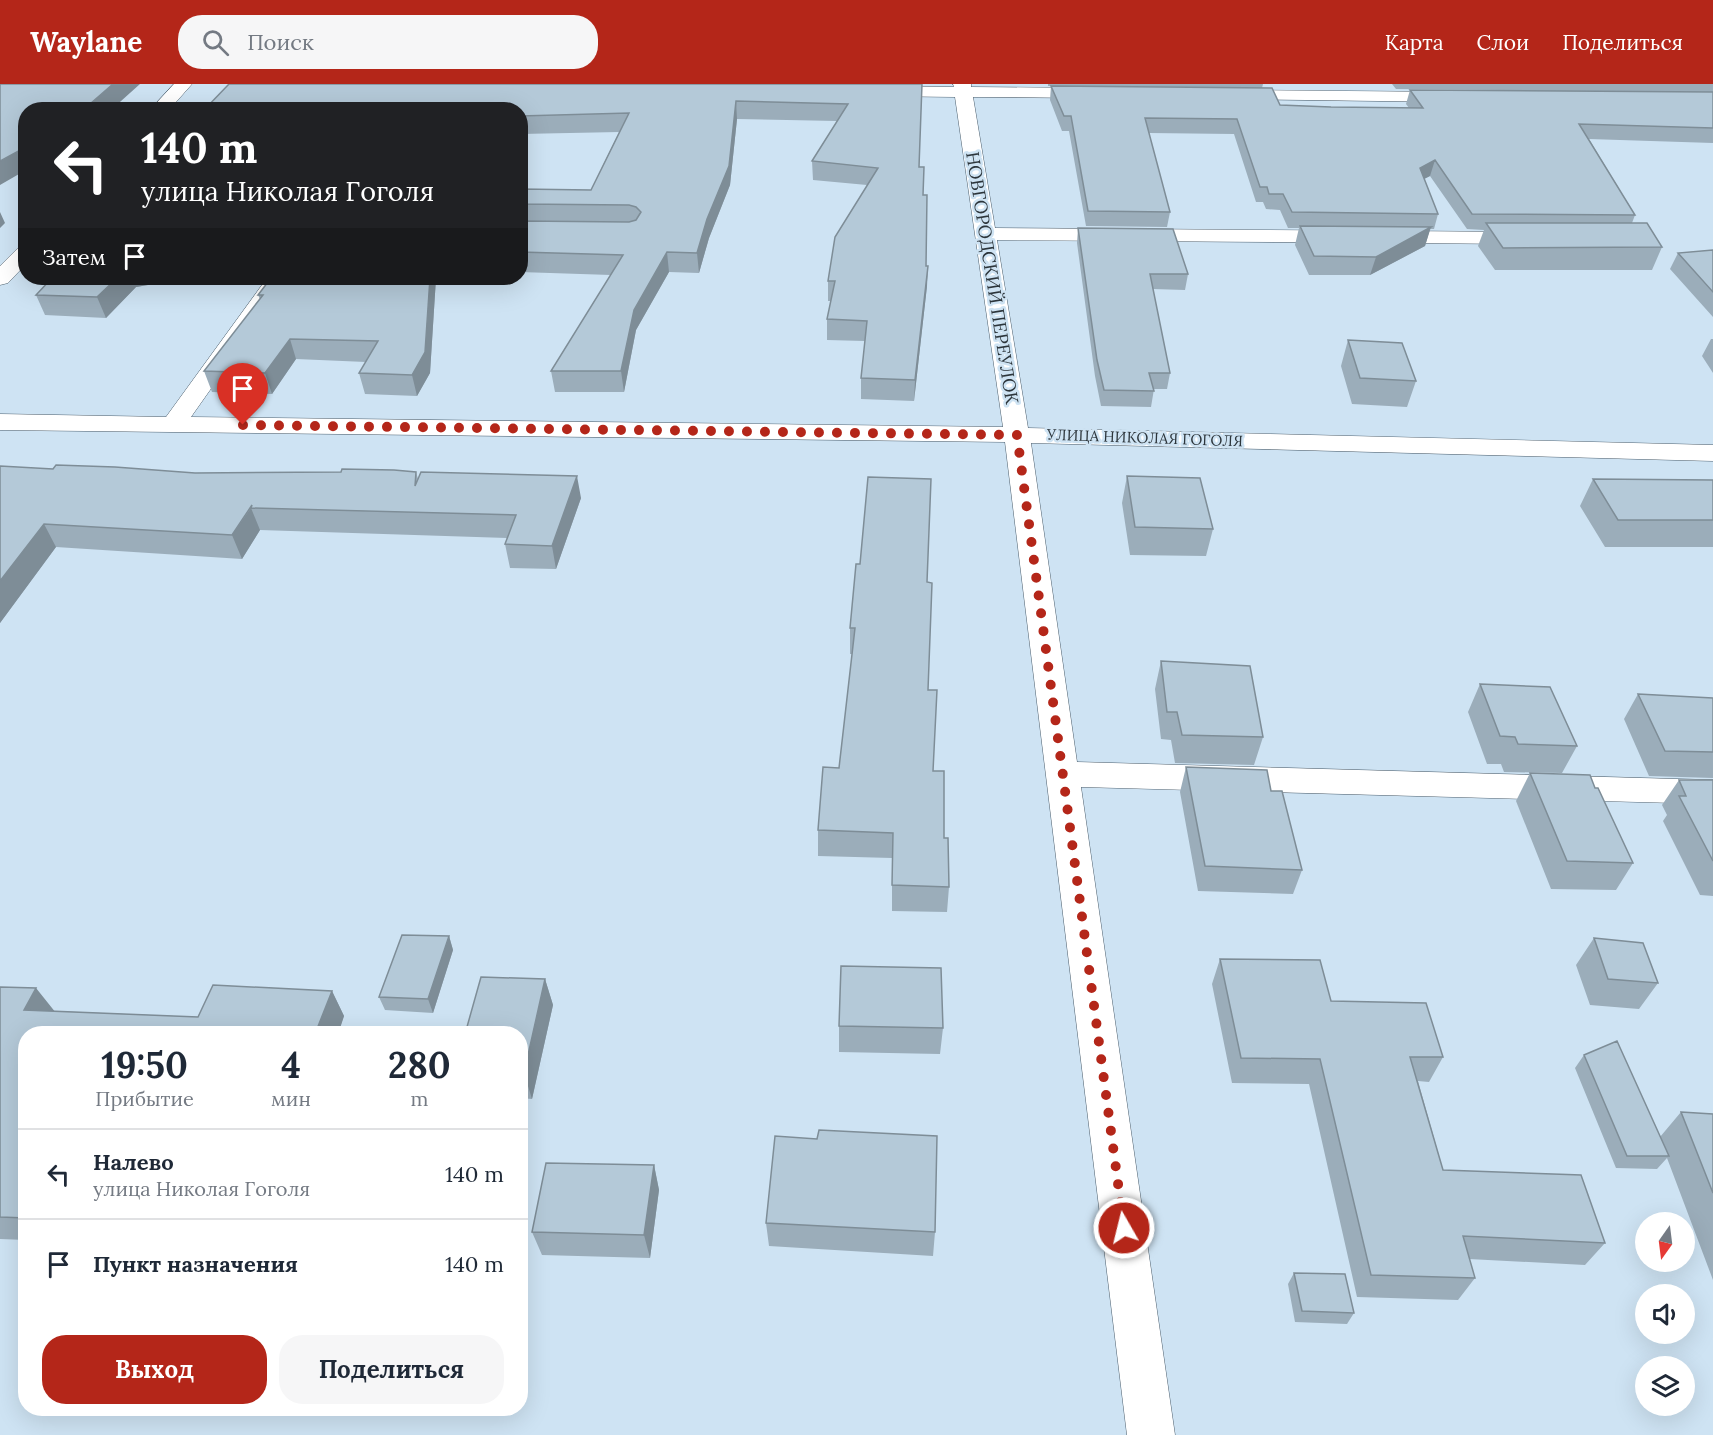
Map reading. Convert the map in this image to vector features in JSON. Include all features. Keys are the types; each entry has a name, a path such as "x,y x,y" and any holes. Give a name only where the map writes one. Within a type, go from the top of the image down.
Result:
{"street":[{"path":"166,102 183,84"},
{"path":"855,90 962,88 1117,93"},
{"name":"НОВГОРОДСКИЙ ПЕРЕУЛОК","path":"962,88 1017,435 1151,1435"},
{"path":"1212,94 1474,98"},
{"path":"985,234 1550,238"},
{"path":"0,278 18,259"},
{"path":"173,424 273,285"},
{"name":"УЛИЦА НИКОЛАЯ ГОГОЛЯ","path":"0,422 1017,435 1713,453"},
{"path":"1063,774 1713,792"}],"building":[{"path":"0,84 113,84 92,102 18,102 18,151 0,161"},
{"path":"229,84 922,84 919,167 924,167 923,195 927,195 926,266 928,266 915,380 861,378 867,321 827,319 835,281 828,281 835,237 878,168 812,161 848,104 736,101 729,166 707,219 697,253 667,252 634,310 621,371 551,371 623,255 528,252 528,221 629,222 636,220 641,212 629,205 528,204 528,189 591,190 629,113 528,116 528,102 212,102"},
{"path":"1051,86 1272,88 1280,105 1423,108 1410,90 1713,92 1713,128 1579,124 1635,215 1472,214 1435,160 1420,168 1438,214 1292,212 1283,194 1269,194 1267,187 1260,187 1237,119 1145,118 1170,212 1088,211 1071,116 1064,116"},
{"path":"1486,223 1647,223 1662,247 1503,248"},
{"path":"1300,226 1431,227 1376,257 1314,256"},
{"path":"1078,228 1173,229 1188,274 1150,274 1170,373 1149,373 1154,391 1104,390 1097,360"},
{"path":"1713,250 1713,292 1678,253"},
{"path":"45,285 110,285 97,297 36,295"},
{"path":"266,285 430,285 425,352 412,375 359,373 378,341 290,339 265,373 204,371 263,295 258,295"},
{"path":"1348,340 1402,343 1416,381 1360,378"},
{"path":"56,465 195,473 394,470 416,472 415,486 421,472 577,476 552,546 505,544 516,515 251,508 252,505 232,535 44,524 0,581 0,466 53,469"},
{"path":"1127,476 1200,478 1213,529 1135,527"},
{"path":"868,477 931,479 927,582 932,583 928,690 937,690 933,771 944,771 944,838 948,838 949,887 892,885 893,833 818,830 823,767 839,768 855,628 850,628 856,564 860,564"},
{"path":"1593,479 1713,480 1713,520 1618,520"},
{"path":"1161,661 1250,666 1263,737 1182,735 1177,712 1167,712"},
{"path":"1480,684 1550,687 1577,746 1518,744 1515,737 1500,736"},
{"path":"1638,694 1713,698 1713,752 1665,751"},
{"path":"1186,767 1267,770 1271,791 1282,791 1302,870 1205,866"},
{"path":"1530,773 1590,775 1633,863 1567,861"},
{"path":"1679,780 1713,780 1713,861 1679,796 1686,796"},
{"path":"402,935 449,936 428,999 379,997"},
{"path":"1594,938 1643,943 1658,983 1608,979"},
{"path":"1220,959 1320,960 1331,1001 1426,1003 1443,1057 1410,1057 1443,1170 1581,1175 1605,1243 1463,1236 1475,1278 1371,1275 1320,1059 1241,1058"},
{"path":"841,966 941,968 943,1028 839,1026"},
{"path":"481,977 545,979 528,1055 528,1026 467,1026"},
{"path":"213,985 332,991 318,1026 18,1026 18,1218 0,1217 0,987 36,988 24,1010 198,1017"},
{"path":"1617,1041 1669,1156 1627,1156 1584,1055"},
{"path":"1681,1112 1713,1114 1713,1193"},
{"path":"819,1130 937,1136 935,1232 766,1223 775,1136 817,1139"},
{"path":"546,1163 654,1165 644,1235 532,1232"},
{"path":"1294,1273 1345,1274 1354,1313 1302,1311"}],"route":[{"path":"243,425 1017,435 1124,1228"}]}
